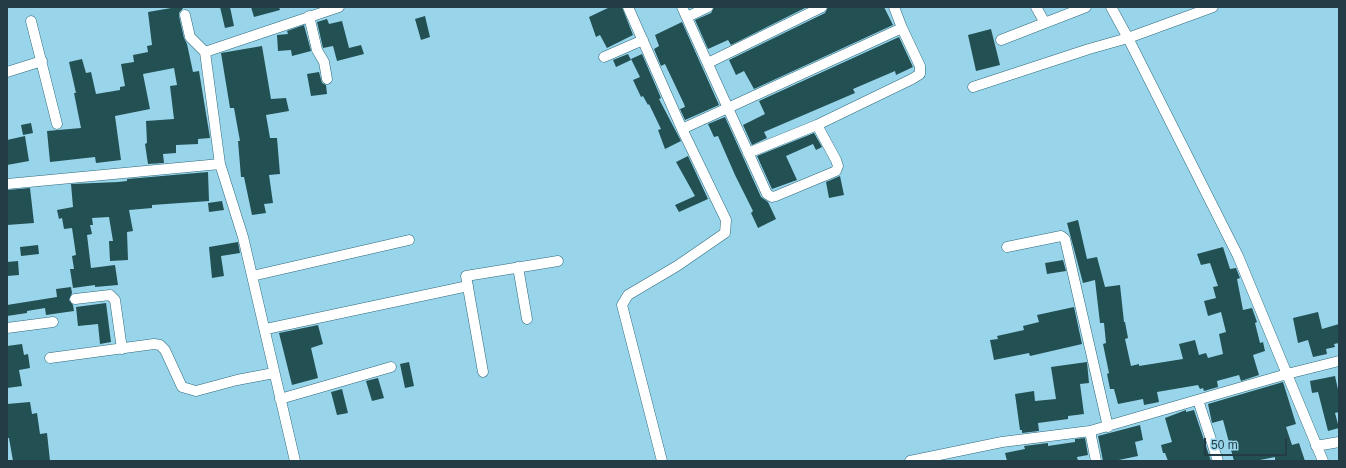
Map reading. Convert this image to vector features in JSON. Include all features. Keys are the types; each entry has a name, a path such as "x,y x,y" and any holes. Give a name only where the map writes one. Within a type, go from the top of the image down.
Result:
{"street":[{"path":"205,52 339,7"},
{"path":"628,7 682,129 726,220 725,233 677,266 628,295 622,305 662,461"},
{"path":"682,7 767,194 772,197 783,194 836,171 838,166 836,160 817,125"},
{"path":"687,17 708,7"},
{"path":"708,64 822,7"},
{"path":"748,153 817,125 920,74 920,66 894,7"},
{"path":"1036,7 1045,23"},
{"path":"1001,40 1086,7"},
{"path":"1110,7 1128,38 1238,256 1323,461"},
{"path":"973,87 1082,51 1128,38 1213,7"},
{"path":"185,15 190,37 205,52 220,164 243,237 266,329 274,373 295,461"},
{"path":"309,16 317,50 324,62 327,79"},
{"path":"31,21 57,124"},
{"path":"682,129 902,28"},
{"path":"604,57 643,40"},
{"path":"7,72 42,61"},
{"path":"7,184 220,164"},
{"path":"1007,247 1060,236 1065,239 1108,426"},
{"path":"252,276 409,240"},
{"path":"483,372 466,276 558,261"},
{"path":"518,267 527,319"},
{"path":"266,329 468,286"},
{"path":"75,299 110,295 113,296 115,300 122,349"},
{"path":"7,328 53,322"},
{"path":"50,358 160,345 165,350 182,387 188,390 196,391 237,380 274,373"},
{"path":"910,461 946,457 1002,442 1090,431 1288,374 1339,361"},
{"path":"280,399 391,367"},
{"path":"1198,400 1218,461"},
{"path":"1090,431 1096,461"},
{"path":"1316,446 1339,442"}],"building":[{"path":"184,7 179,13 179,16 193,72 199,71 210,138 198,139 198,144 176,145 176,153 163,154 164,163 148,164 145,144 147,143 146,121 174,119 170,86 177,85 174,68 143,74 150,109 115,116 121,160 96,163 95,157 50,162 47,131 81,128 74,93 76,93 69,62 82,59 86,73 91,72 96,94 120,90 120,87 125,86 121,64 134,62 133,55 148,52 147,46 152,45 148,12"},
{"path":"220,7 230,7 234,26 225,28"},
{"path":"251,7 279,7 280,10 254,17"},
{"path":"610,7 622,7 633,35 607,48 600,35 596,37 589,17"},
{"path":"714,7 807,7 731,45 728,40 708,49 695,20 711,13"},
{"path":"828,7 884,7 893,25 754,89 744,71 736,75 729,60 825,13"},
{"path":"425,16 430,37 421,40 415,19"},
{"path":"327,19 329,24 342,21 349,48 361,45 364,54 337,61 333,46 323,48 317,22"},
{"path":"682,22 719,105 685,120 680,109 685,107 684,104 665,64 661,66 654,49 659,46 655,35"},
{"path":"304,25 311,51 292,56 291,50 278,51 277,35 288,34 287,31"},
{"path":"991,29 1000,65 976,71 968,35"},
{"path":"899,37 913,67 896,75 895,71 853,89 855,93 764,132 767,138 752,145 743,125 765,114 759,101"},
{"path":"262,46 271,99 286,98 289,111 266,115 270,138 277,138 280,174 269,175 273,203 264,204 266,213 252,215 244,177 241,177 238,141 240,141 234,108 230,108 221,53"},
{"path":"628,54 631,60 616,67 613,60"},
{"path":"642,54 661,98 659,99 681,141 665,149 658,130 661,129 649,104 648,105 643,96 641,97 633,80 640,77 631,59"},
{"path":"319,72 322,83 326,85 327,94 311,96 307,74"},
{"path":"725,117 761,197 768,202 776,219 758,228 751,213 753,211 718,136 714,137 708,124"},
{"path":"31,123 33,133 23,135 21,125"},
{"path":"814,133 822,147 816,150 813,144 786,156 797,180 772,189 757,156"},
{"path":"25,136 29,161 7,165 7,140"},
{"path":"688,156 708,199 679,212 675,205 695,196 676,162"},
{"path":"208,172 209,201 152,205 152,208 129,210 133,231 127,232 128,260 110,261 109,241 113,241 109,217 92,218 93,225 90,225 92,234 87,235 91,268 115,265 118,285 95,287 95,285 73,288 70,269 74,269 72,256 76,255 72,228 64,229 62,218 59,219 57,210 73,207 71,184 118,182 127,181 127,179"},
{"path":"840,176 844,195 829,198 826,182"},
{"path":"30,188 34,223 7,225 7,190"},
{"path":"222,201 224,210 209,212 208,203"},
{"path":"1078,220 1087,259 1097,257 1105,287 1120,285 1124,322 1128,338 1125,339 1131,366 1183,359 1179,344 1195,340 1199,355 1206,353 1208,358 1223,354 1219,334 1226,332 1221,312 1208,316 1204,301 1216,298 1213,287 1218,286 1210,263 1201,265 1197,254 1223,247 1230,269 1236,268 1240,278 1237,279 1243,310 1252,308 1257,322 1255,323 1260,343 1263,342 1265,351 1253,355 1259,375 1241,381 1239,375 1217,381 1218,387 1204,391 1203,388 1200,389 1198,385 1157,392 1159,402 1144,405 1143,399 1118,404 1114,389 1110,389 1107,374 1109,373 1103,344 1106,343 1104,323 1100,323 1095,280 1083,283 1067,223"},
{"path":"238,242 240,253 221,256 224,276 212,278 209,247"},
{"path":"38,245 39,254 21,256 20,247"},
{"path":"1063,260 1066,271 1047,274 1045,263"},
{"path":"18,261 19,275 7,276 7,262"},
{"path":"71,287 72,293 69,300 73,305 74,311 46,315 45,308 7,316 7,305 57,297 56,289"},
{"path":"106,303 111,342 100,344 98,324 78,326 76,307"},
{"path":"1074,307 1082,344 1030,356 1029,353 994,360 990,340 998,339 997,336 1024,330 1023,326 1039,322 1037,315"},
{"path":"1318,312 1322,329 1339,324 1339,343 1334,344 1335,347 1326,349 1327,354 1313,357 1308,340 1298,343 1293,318"},
{"path":"318,325 323,344 311,348 318,378 292,385 279,333"},
{"path":"22,344 24,355 28,354 30,368 19,370 22,386 7,388 7,346"},
{"path":"409,362 414,386 405,388 400,364"},
{"path":"1087,362 1089,383 1080,384 1084,414 1068,416 1068,419 1038,423 1039,431 1022,433 1022,430 1020,430 1015,394 1034,391 1035,401 1056,399 1051,367"},
{"path":"1335,376 1339,394 1339,412 1335,413 1339,428 1328,431 1318,392 1312,393 1310,381"},
{"path":"378,378 384,398 372,401 366,381"},
{"path":"1283,382 1296,424 1286,427 1292,445 1299,443 1305,461 1275,461 1275,457 1255,461 1234,461 1223,420 1212,423 1208,404"},
{"path":"342,389 348,413 337,415 331,392"},
{"path":"30,402 32,414 37,413 40,434 47,433 50,461 13,461 9,438 7,438 7,404"},
{"path":"1186,410 1186,412 1194,410 1211,461 1168,461 1165,453 1163,453 1161,445 1172,442 1165,418"},
{"path":"1140,425 1143,440 1135,442 1138,456 1114,461 1103,461 1098,436"},
{"path":"1085,438 1088,455 1077,457 1078,461 1007,461 1005,453 1025,449 1024,446 1048,443 1048,446 1075,442 1075,439"}]}
